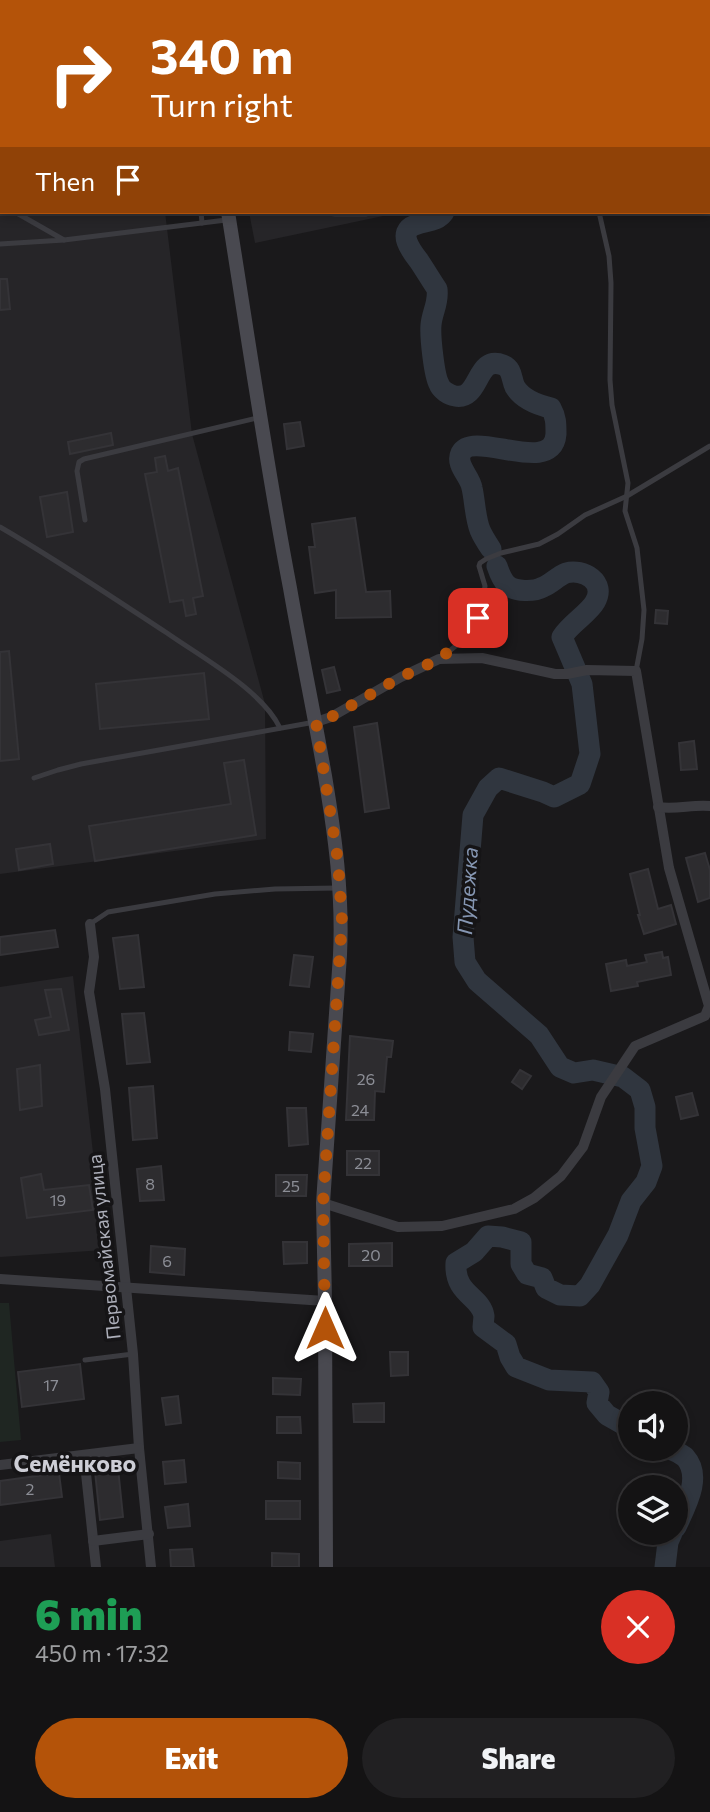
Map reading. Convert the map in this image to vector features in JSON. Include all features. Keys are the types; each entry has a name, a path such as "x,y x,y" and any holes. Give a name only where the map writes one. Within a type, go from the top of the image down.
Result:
{"street":[{"path":"229,216 260,417 316,722 340,888 342,921 323,1203 326,1567"},
{"path":"316,722 331,717 401,677 439,659 482,658 543,673 636,671 669,869 709,1006 705,1016 635,1046 601,1097 583,1147 561,1176 534,1198 514,1209 442,1226 398,1227 323,1203"},
{"path":"658,807 710,807"},
{"name":"Первомайская улица","path":"90,924 94,957 89,992 105,1088 133,1354 151,1567"},
{"path":"0,1279 325,1301"},
{"path":"0,1465 139,1448"},
{"path":"83,1455 96,1567"},
{"path":"93,1541 149,1534"}],"lane":[{"path":"18,214 64,240"},
{"path":"201,214 202,223"},
{"path":"335,214 366,214"},
{"path":"599,214 609,256 611,283 612,405 628,483 625,511 637,548 644,610 636,671"},
{"path":"0,244 64,240 202,223 229,216"},
{"path":"85,520 76,471 79,462 84,459 260,417"},
{"path":"439,659 473,632 485,586 480,563 501,554 539,544 710,446"},
{"path":"0,527 63,564 218,668 255,696 272,713 280,728"},
{"path":"34,778 81,765 316,722"},
{"path":"90,924 108,912 215,894 275,889 340,888"},
{"path":"85,1360 133,1354"}],"shaded area":[{"path":"0,214 165,214 192,434 265,704 266,839 0,874"},
{"path":"249,214 393,214 255,243"},
{"path":"73,976 104,1250 0,1257 0,987"},
{"path":"0,1303 9,1303 21,1440 0,1442"},
{"path":"51,1534 55,1567 0,1567 0,1541"}],"building":[{"path":"0,279 7,279 10,309 0,310"},
{"path":"300,422 304,446 287,449 284,424"},
{"path":"111,433 113,445 70,454 68,442"},
{"path":"165,456 168,471 178,468 203,596 193,598 196,614 186,616 183,600 170,602 145,474 157,472 155,458"},
{"path":"67,492 73,532 47,537 40,497"},
{"path":"355,518 366,592 390,591 391,617 336,618 336,590 315,593 309,547 315,547 312,524"},
{"path":"656,610 668,611 667,624 655,623"},
{"path":"9,651 19,759 0,761 0,652"},
{"path":"334,667 340,690 327,693 322,670"},
{"path":"204,673 209,719 100,729 96,684"},
{"path":"377,723 389,808 365,812 354,727"},
{"path":"694,741 697,769 681,770 679,743"},
{"path":"244,760 256,835 95,861 89,826 231,804 224,763"},
{"path":"50,844 53,864 19,870 16,849"},
{"path":"705,853 710,870 710,898 698,902 686,858"},
{"path":"648,869 658,909 671,905 676,924 644,934 630,874"},
{"path":"55,930 58,947 0,955 0,937"},
{"path":"138,935 144,987 120,989 113,938"},
{"path":"662,952 663,958 668,957 671,975 637,982 638,986 611,991 606,964 626,960 627,966 647,962 645,955"},
{"path":"294,955 313,957 309,987 290,985"},
{"path":"61,989 69,1030 39,1035 35,1020 51,1017 45,990"},
{"path":"144,1013 150,1062 127,1064 122,1014"},
{"path":"290,1032 313,1034 311,1052 289,1050"},
{"path":"350,1036 393,1041 391,1057 387,1057 384,1092 375,1091 374,1120 346,1120"},
{"path":"40,1065 42,1106 20,1110 17,1069"},
{"path":"520,1070 531,1076 522,1089 512,1082"},
{"path":"153,1086 157,1138 133,1140 129,1088"},
{"path":"692,1093 698,1115 681,1119 676,1097"},
{"path":"287,1108 306,1108 308,1144 289,1146"},
{"path":"347,1151 379,1151 379,1175 347,1175"},
{"path":"161,1166 164,1200 140,1201 137,1169"},
{"path":"41,1174 44,1190 89,1185 93,1210 27,1218 21,1178"},
{"path":"276,1175 307,1175 306,1196 276,1196"},
{"path":"283,1242 307,1242 307,1263 284,1264"},
{"path":"392,1243 392,1266 349,1266 349,1244"},
{"path":"151,1246 185,1249 184,1275 150,1272"},
{"path":"390,1352 408,1352 408,1375 391,1376"},
{"path":"80,1364 84,1399 22,1407 18,1372"},
{"path":"273,1378 301,1379 300,1395 273,1394"},
{"path":"178,1396 181,1423 166,1425 162,1398"},
{"path":"384,1403 384,1422 354,1422 353,1404"},
{"path":"277,1417 300,1417 301,1433 277,1433"},
{"path":"184,1460 186,1482 165,1484 163,1462"},
{"path":"278,1462 300,1463 300,1479 278,1478"},
{"path":"118,1468 123,1517 100,1520 95,1471"},
{"path":"59,1473 62,1497 0,1505 0,1481"},
{"path":"266,1501 300,1501 300,1519 266,1519"},
{"path":"188,1504 190,1526 168,1528 165,1507"},
{"path":"192,1549 194,1567 171,1567 170,1550"},
{"path":"272,1553 299,1554 299,1567 272,1567"}],"waterway":[{"name":"Пудежка","path":"442,214 434,220 409,228 406,237 410,248 437,289 431,330 434,364 440,386 450,395 463,396 470,392 487,366 494,363 503,365 510,372 518,392 531,401 551,408 555,420 556,434 552,446 542,452 528,453 480,446 468,447 461,453 460,462 471,484 478,525 491,549"},
{"name":"Пудежка","path":"497,566 507,585 520,590 539,589 563,574 573,572 586,575 596,583 598,595 595,602 562,637 582,684 590,754 580,784 554,797 499,778 488,788 473,815 463,937 465,962 477,981 539,1035 560,1067 574,1073 593,1070 623,1077 640,1090 645,1107 645,1128 652,1166 646,1182 631,1201 618,1235 590,1285 580,1296 560,1295 546,1288 542,1278 527,1274 521,1264 521,1242 502,1237 488,1236 474,1252 456,1263 457,1274 463,1289 482,1309 483,1327 506,1344 516,1367 549,1380 592,1382 599,1392 597,1403 607,1415 618,1421"},
{"name":"Пудежка","path":"688,1461 692,1474 688,1501"},
{"name":"Пудежка","path":"665,1567 668,1545"}],"district":[{"name":"Семёнково","path":"75,1464"}],"route":[{"path":"325,1328 323,1203 342,921 338,861 316,722 331,717 401,677 439,659 473,632 478,618"}]}
